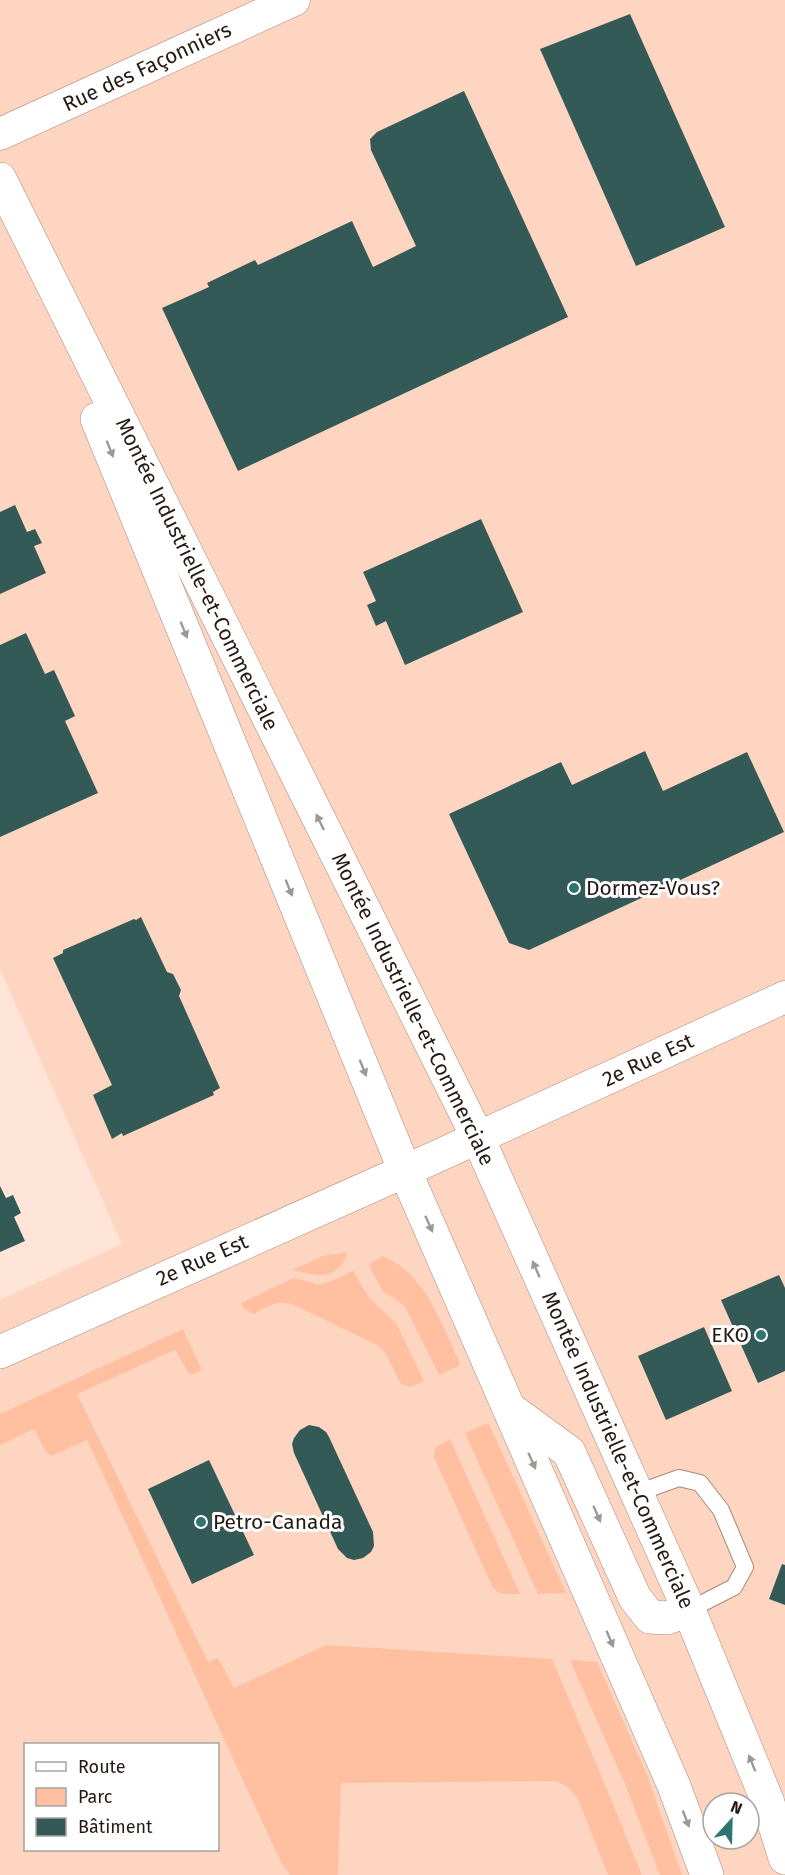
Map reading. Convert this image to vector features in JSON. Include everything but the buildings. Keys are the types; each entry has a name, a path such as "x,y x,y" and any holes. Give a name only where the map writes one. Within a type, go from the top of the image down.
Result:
{"main road":[{"name":"Montée Industrielle-et-Commerciale","path":"0,180 478,1138 689,1610 767,1800 785,1858"},
{"name":"Montée Industrielle-et-Commerciale","path":"0,180 405,1171 674,1786 708,1875"},
{"name":"2e Rue Est","path":"0,1352 405,1171"},
{"path":"509,1408 569,1452 635,1598 650,1617 667,1618 689,1610"}],"street":[{"name":"Rue des Façonniers","path":"0,134 294,0"},
{"name":"2e Rue Est","path":"405,1171 785,997"}],"lane":[{"path":"637,1492 679,1479 700,1483 721,1510 745,1566 734,1587 689,1610"}],"shaded area":[{"path":"0,0 785,0 785,1875 0,1875 0,1300 122,1244 0,969"}],"green space":[{"path":"347,1252 340,1266 327,1274 316,1275 292,1270 323,1256"},
{"path":"383,1256 398,1264 421,1287 439,1317 460,1363 459,1366 439,1375 404,1305 383,1291 371,1270 369,1264"},
{"path":"353,1271 370,1299 396,1323 424,1381 411,1387 401,1384 386,1354 379,1346 294,1305 277,1303 254,1314 244,1309 241,1303 291,1279 320,1284 330,1282"},
{"path":"183,1329 201,1368 200,1371 190,1375 175,1350 77,1394 208,1662 218,1658 234,1688 326,1645 552,1659 642,1875 608,1875 578,1799 568,1787 555,1781 341,1783 338,1875 290,1875 282,1864 257,1811 87,1440 51,1456 46,1452 34,1429 0,1445 0,1414"},
{"path":"489,1424 566,1593 538,1594 465,1433"},
{"path":"450,1439 520,1594 501,1593 492,1586 434,1457 435,1448"},
{"path":"570,1660 597,1662 647,1775 682,1875 660,1875 625,1784"}],"place":[{"name":"Dormez-Vous?","path":"574,888"},
{"name":"EKO","path":"761,1335"},
{"name":"Petro-Canada","path":"201,1522"}]}
